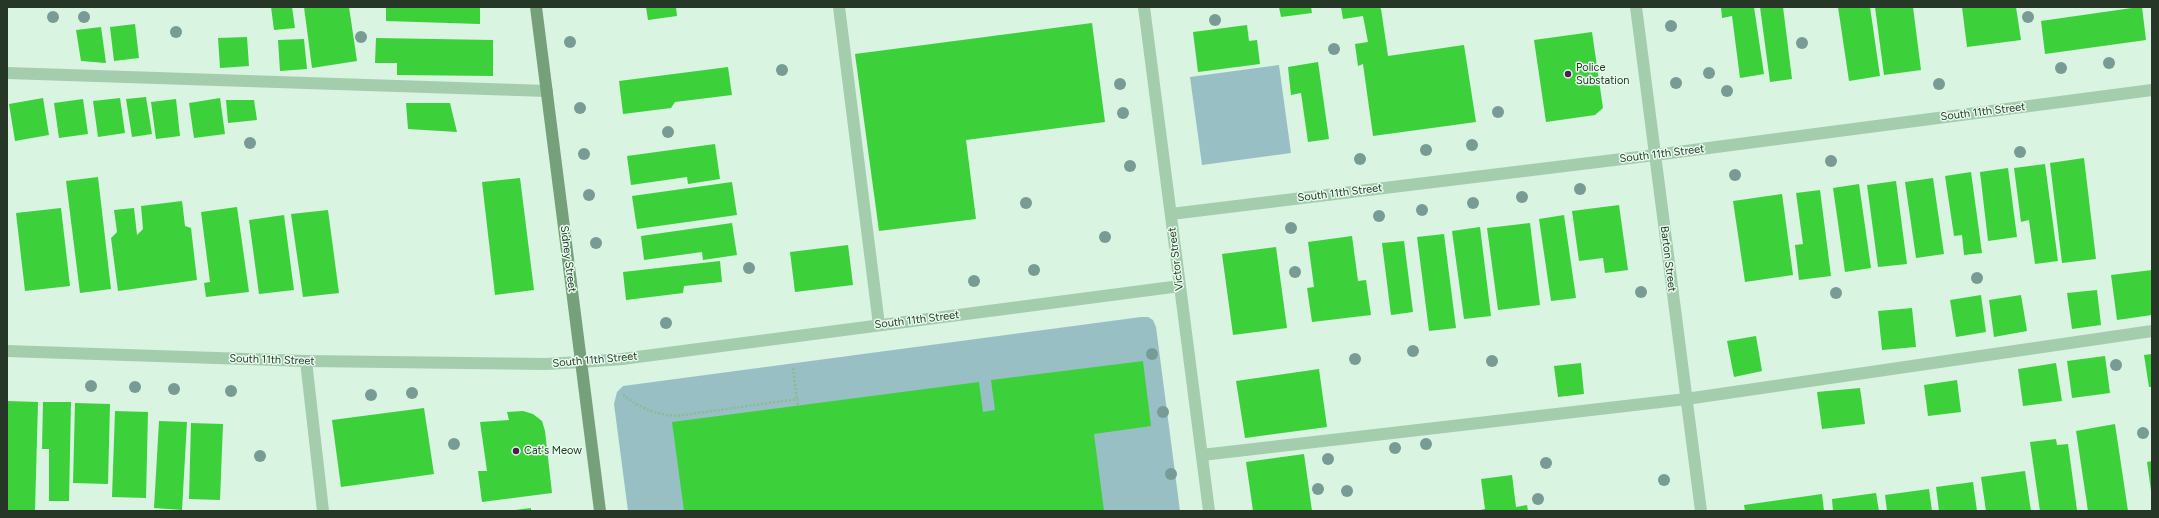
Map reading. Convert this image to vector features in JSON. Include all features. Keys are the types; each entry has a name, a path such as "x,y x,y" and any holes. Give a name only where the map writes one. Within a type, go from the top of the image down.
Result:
{"street":[{"name":"Sidney Street","path":"536,7 600,511"},
{"path":"839,7 879,325"},
{"name":"Victor Street","path":"1144,7 1209,511"},
{"name":"Barton Street","path":"1636,7 1701,511"},
{"path":"7,73 547,91"},
{"name":"South 11th Street","path":"1171,214 1655,155 2152,90"},
{"name":"South 11th Street","path":"7,351 306,361 546,364 622,359 1180,286"},
{"path":"1202,455 1686,399 2152,331"},
{"path":"306,361 323,511"}],"path":[{"path":"793,368 798,406"},
{"path":"623,395 636,404 653,412 677,416 797,399"}],"shaded area":[{"path":"1279,65 1291,153 1202,165 1190,77"},
{"path":"1148,317 1153,320 1156,327 1180,511 628,511 614,404 617,392 623,386"}],"building":[{"path":"271,7 292,7 295,28 274,30"},
{"path":"304,7 349,7 357,61 312,68"},
{"path":"386,7 480,7 480,24 386,21"},
{"path":"646,7 676,7 677,16 648,20"},
{"path":"1279,7 1311,7 1312,13 1281,17"},
{"path":"1341,7 1379,7 1381,9 1388,56 1464,45 1476,122 1373,136 1363,64 1358,66 1355,44 1368,42 1363,16 1343,19"},
{"path":"1721,7 1754,7 1764,74 1740,78 1732,16 1722,18"},
{"path":"1760,7 1783,7 1792,79 1770,82"},
{"path":"1838,7 1870,7 1880,76 1849,81"},
{"path":"1875,7 1913,7 1921,70 1884,75"},
{"path":"1962,7 2016,7 2021,40 1967,47"},
{"path":"2142,7 2146,40 2045,54 2041,21"},
{"path":"1092,23 1105,122 966,140 976,219 879,231 855,54"},
{"path":"135,24 139,58 114,61 110,27"},
{"path":"1247,25 1249,41 1257,40 1260,64 1198,72 1193,32"},
{"path":"101,27 106,63 81,61 76,30"},
{"name":"Police Substation","path":"1592,32 1603,108 1595,115 1546,122 1534,40"},
{"path":"247,37 249,66 220,68 218,38"},
{"path":"376,38 493,40 493,76 397,75 397,63 375,63"},
{"path":"304,39 307,69 280,71 278,40"},
{"path":"1318,62 1329,139 1308,142 1301,93 1291,95 1288,67"},
{"path":"728,67 732,95 675,102 671,108 623,114 619,81"},
{"path":"146,97 152,134 132,137 126,99"},
{"path":"43,98 49,135 15,141 9,104"},
{"path":"120,98 125,133 98,137 93,101"},
{"path":"220,98 225,134 194,138 189,103"},
{"path":"83,99 88,134 59,138 54,103"},
{"path":"176,99 180,136 156,139 151,102"},
{"path":"226,100 254,100 257,120 228,123"},
{"path":"406,103 450,103 457,132 408,129"},
{"path":"715,144 720,179 688,184 687,177 631,185 627,156"},
{"path":"2084,158 2096,259 2062,263 2050,163"},
{"path":"2045,164 2058,261 2035,264 2029,220 2021,222 2014,168"},
{"path":"2008,168 2017,237 1988,241 1980,172"},
{"path":"1971,172 1982,253 1964,255 1962,235 1954,236 1945,176"},
{"path":"98,177 111,289 80,293 66,181"},
{"path":"520,178 534,290 495,295 482,182"},
{"path":"1933,178 1944,254 1916,258 1905,182"},
{"path":"1896,181 1907,264 1878,267 1867,185"},
{"path":"732,182 737,215 637,229 632,196"},
{"path":"1859,184 1871,268 1845,272 1833,188"},
{"path":"1820,190 1831,276 1799,280 1795,245 1803,244 1796,193"},
{"path":"1782,194 1793,275 1745,282 1733,201"},
{"path":"182,201 185,226 191,228 197,280 118,291 111,238 117,232 114,210 134,208 137,235 143,229 141,206"},
{"path":"1619,205 1628,270 1605,273 1603,258 1579,261 1572,211"},
{"path":"237,207 249,292 206,297 204,283 210,282 201,212"},
{"path":"61,208 70,286 25,291 16,213"},
{"path":"328,210 339,293 303,297 291,214"},
{"path":"284,215 294,290 259,294 249,220"},
{"path":"1564,215 1576,298 1551,301 1539,219"},
{"path":"732,223 737,255 703,260 702,252 644,260 641,236"},
{"path":"1530,223 1540,305 1498,310 1487,228"},
{"path":"1480,227 1491,316 1464,319 1452,231"},
{"path":"1444,234 1456,328 1429,331 1417,237"},
{"path":"1352,236 1358,281 1366,280 1371,315 1312,322 1307,288 1314,287 1308,242"},
{"path":"1404,241 1413,312 1391,315 1382,243"},
{"path":"848,245 853,285 795,292 790,252"},
{"path":"1276,247 1287,328 1233,335 1222,254"},
{"path":"720,261 722,282 684,286 683,293 626,300 623,272"},
{"path":"2152,270 2152,315 2117,320 2111,275"},
{"path":"2097,290 2101,325 2072,329 2067,293"},
{"path":"1981,295 1986,332 1956,337 1950,300"},
{"path":"2021,295 2027,331 1994,337 1989,300"},
{"path":"1912,308 1916,347 1882,350 1878,311"},
{"path":"1756,336 1762,371 1734,377 1727,341"},
{"path":"2152,354 2152,387 2149,387 2144,355"},
{"path":"2105,356 2110,393 2072,398 2067,361"},
{"path":"1143,361 1151,426 1094,434 1104,511 684,511 672,422 979,382 983,412 995,410 991,380"},
{"path":"1581,363 1584,394 1558,397 1554,366"},
{"path":"2056,363 2062,401 2023,406 2018,369"},
{"path":"1319,369 1327,427 1245,438 1236,381"},
{"path":"1957,380 1961,412 1928,416 1924,385"},
{"path":"1860,388 1865,424 1822,429 1817,392"},
{"path":"7,401 38,402 35,511 7,511"},
{"path":"43,402 71,402 69,501 49,501 49,449 42,449"},
{"path":"75,403 110,404 108,484 73,483"},
{"path":"424,408 434,474 341,487 332,420"},
{"path":"115,411 148,412 146,498 112,497"},
{"name":"Cat's Meow","path":"523,411 533,414 542,421 545,431 552,493 482,502 478,471 487,471 480,422 509,420 507,412"},
{"path":"159,421 187,422 182,510 154,508"},
{"path":"191,423 223,424 220,500 189,499"},
{"path":"2115,424 2128,511 2088,511 2076,431"},
{"path":"2056,439 2057,445 2068,444 2077,510 2040,511 2030,442"},
{"path":"1304,454 1312,511 1253,511 1246,462"},
{"path":"2152,461 2152,491 2151,491 2147,462"},
{"path":"2025,471 2031,511 1986,511 1981,477"},
{"path":"1512,475 1516,507 1527,505 1528,511 1476,511 1485,509 1481,479"},
{"path":"1973,482 1977,511 1939,511 1936,487"},
{"path":"1929,489 1932,511 1887,511 1885,495"},
{"path":"1876,493 1879,511 1833,511 1832,499"},
{"path":"1822,494 1824,511 1745,511 1744,505"},
{"path":"531,508 531,511 515,511 515,510"}],"place":[{"name":"Police Substation","path":"1568,74"},
{"name":"Cat's Meow","path":"516,451"}]}
